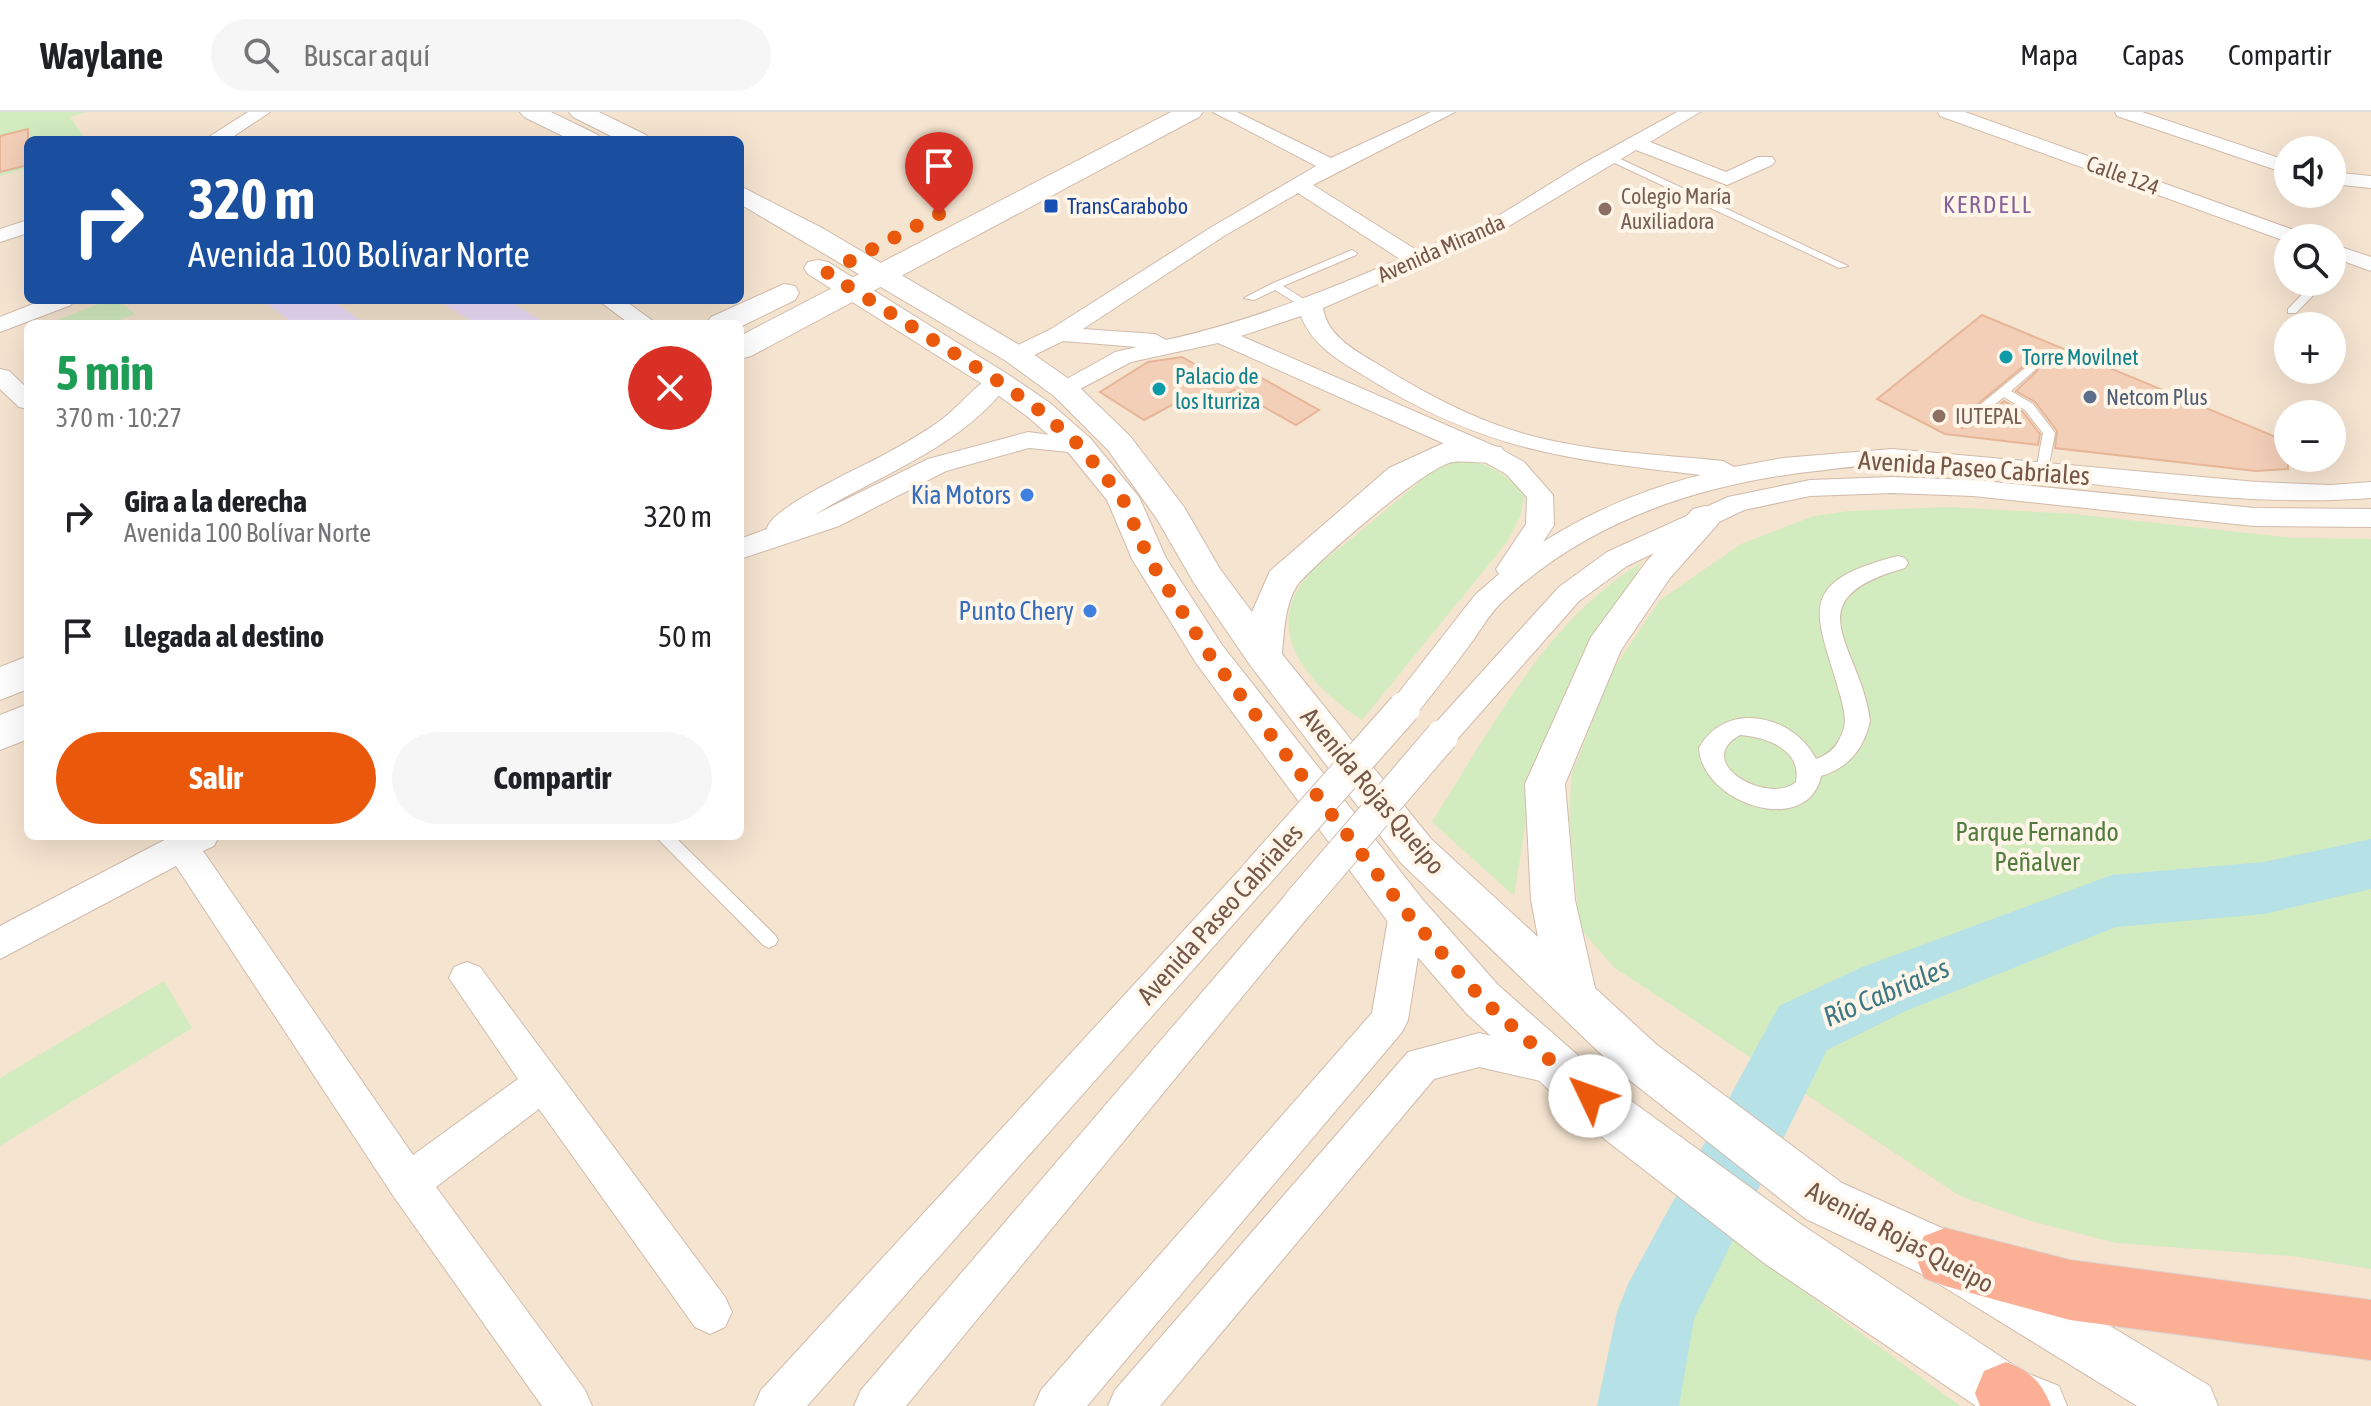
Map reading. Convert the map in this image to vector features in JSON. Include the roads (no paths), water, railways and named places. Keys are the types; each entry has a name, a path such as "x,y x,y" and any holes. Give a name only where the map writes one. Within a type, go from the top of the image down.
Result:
{"highway":[{"path":"1945,1257 2070,1290 2371,1330"}],"main road":[{"path":"981,192 1134,112"},
{"path":"731,320 1190,112"},
{"path":"744,346 850,266"},
{"path":"0,685 24,673"},
{"path":"0,734 24,722"}],"street":[{"path":"221,136 261,112"},
{"path":"532,112 582,136"},
{"path":"581,112 630,136"},
{"path":"1222,112 1332,166"},
{"path":"752,544 812,502 939,433 979,404 1007,368 1217,232 1332,166 1446,112"},
{"name":"Avenida Miranda","path":"1174,343 1220,335 1309,306 1497,225 1691,112"},
{"name":"Calle 124","path":"1947,112 2274,229"},
{"path":"2124,112 2274,163"},
{"path":"1635,143 1727,179 1765,161"},
{"path":"2346,179 2371,182"},
{"path":"1299,185 1417,260"},
{"name":"Avenida Rojas Queipo","path":"744,197 1007,368 1065,390 1119,443 1172,515 1206,575 1263,656 1416,851 1640,1060 1824,1201 1945,1257 2190,1406"},
{"path":"2346,260 2371,264"},
{"path":"0,325 53,304"},
{"path":"615,304 640,320"},
{"path":"1309,306 1311,318 1327,342 1407,394"},
{"path":"1252,325 1485,429 1565,450 1746,472"},
{"path":"1059,334 1174,343"},
{"path":"1220,335 1490,454 1515,468 1540,495 1540,525 1491,596"},
{"path":"1065,390 1123,357 1174,343"},
{"name":"Avenida Rojas Queipo","path":"1007,368 1039,410 1079,445 1122,497 1149,559 1209,654 1407,913 1482,999 1606,1111 1783,1244 2022,1402"},
{"path":"0,376 24,398"},
{"path":"752,544 829,520 937,465 999,446 1028,440 1079,445"},
{"path":"1263,656 1268,617 1282,579 1401,475 1446,452 1490,454"},
{"name":"Avenida Paseo Cabriales","path":"777,1406 1404,708 1491,596 1527,565 1608,513 1653,495 1746,472 1833,459 1892,457 2257,490 2330,493 2371,490"},
{"name":"Avenida Paseo Cabriales","path":"877,1406 1442,736 1569,594 1617,559 1737,503 1810,488 1892,485 1973,488 2254,517 2371,518"},
{"path":"1574,999 1553,900 1545,784 1604,646 1658,570 1705,517"},
{"path":"1810,769 1827,766 1842,757 1858,722 1850,685 1831,638 1827,615 1832,599 1847,582 1867,570 1898,563"},
{"path":"0,944 192,842 408,1183 569,1406"},
{"path":"1057,1406 1389,1020 1407,913"},
{"path":"467,978 710,1312"},
{"path":"1131,1406 1422,1064 1479,1050 1558,1066"},
{"path":"408,1183 543,1083"}],"lane":[{"path":"1609,157 1843,266"},
{"path":"1250,298 1352,253"},
{"path":"1275,286 1309,306"},
{"path":"2292,311 2306,296"},
{"path":"1965,422 2030,368"},
{"path":"2003,391 2029,407 2049,433 2042,470"},
{"path":"667,840 769,940"}],"waterway":[{"name":"Río Cabriales","path":"1638,1406 1656,1312 1803,1028 1884,989 2112,901 2264,888 2371,864"}],"place":[{"name":"TransCarabobo","path":"1051,206"},
{"name":"Colegio María Auxiliadora","path":"1605,209"},
{"name":"Torre Movilnet","path":"2006,357"},
{"name":"Palacio de los Iturriza","path":"1159,389"},
{"name":"Netcom Plus","path":"2090,397"},
{"name":"IUTEPAL","path":"1939,416"},
{"name":"Kia Motors","path":"1027,495"},
{"name":"Punto Chery","path":"1090,611"}],"district":[{"name":"KERDELL","path":"1988,204"}],"park label":[{"name":"Parque Fernando Peñalver","path":"2037,847"}]}
